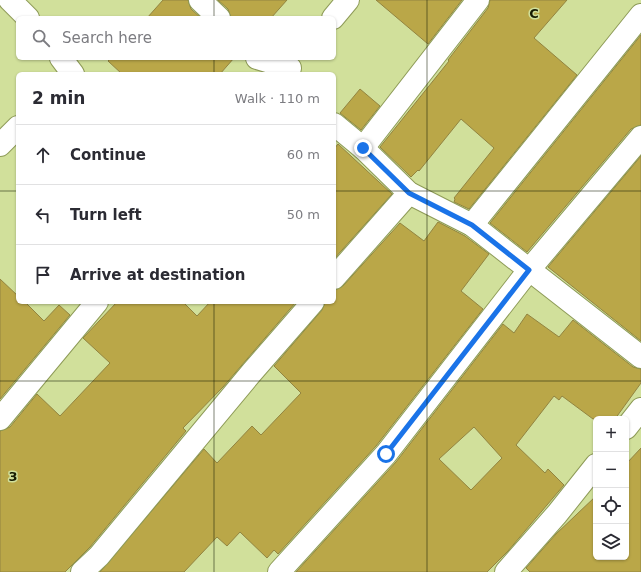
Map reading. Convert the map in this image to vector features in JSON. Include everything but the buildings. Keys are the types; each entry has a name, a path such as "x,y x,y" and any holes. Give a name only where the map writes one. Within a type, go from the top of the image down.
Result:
{"street":[{"path":"10,0 26,16"},
{"path":"200,0 217,16"},
{"path":"335,16 348,0"},
{"path":"363,148 478,0"},
{"path":"472,225 641,15"},
{"path":"62,60 71,72"},
{"path":"265,60 293,67"},
{"path":"336,126 363,148 409,193 472,225 641,357"},
{"path":"0,145 16,129"},
{"path":"279,572 386,454 529,270 641,137"},
{"path":"336,276 409,193"},
{"path":"0,419 95,304"},
{"path":"82,572 99,556 252,372 311,304"},
{"path":"629,424 641,409"},
{"path":"506,572 557,514 593,469"}],"route":[{"path":"363,148 409,193 472,225 529,270 386,454"}]}
